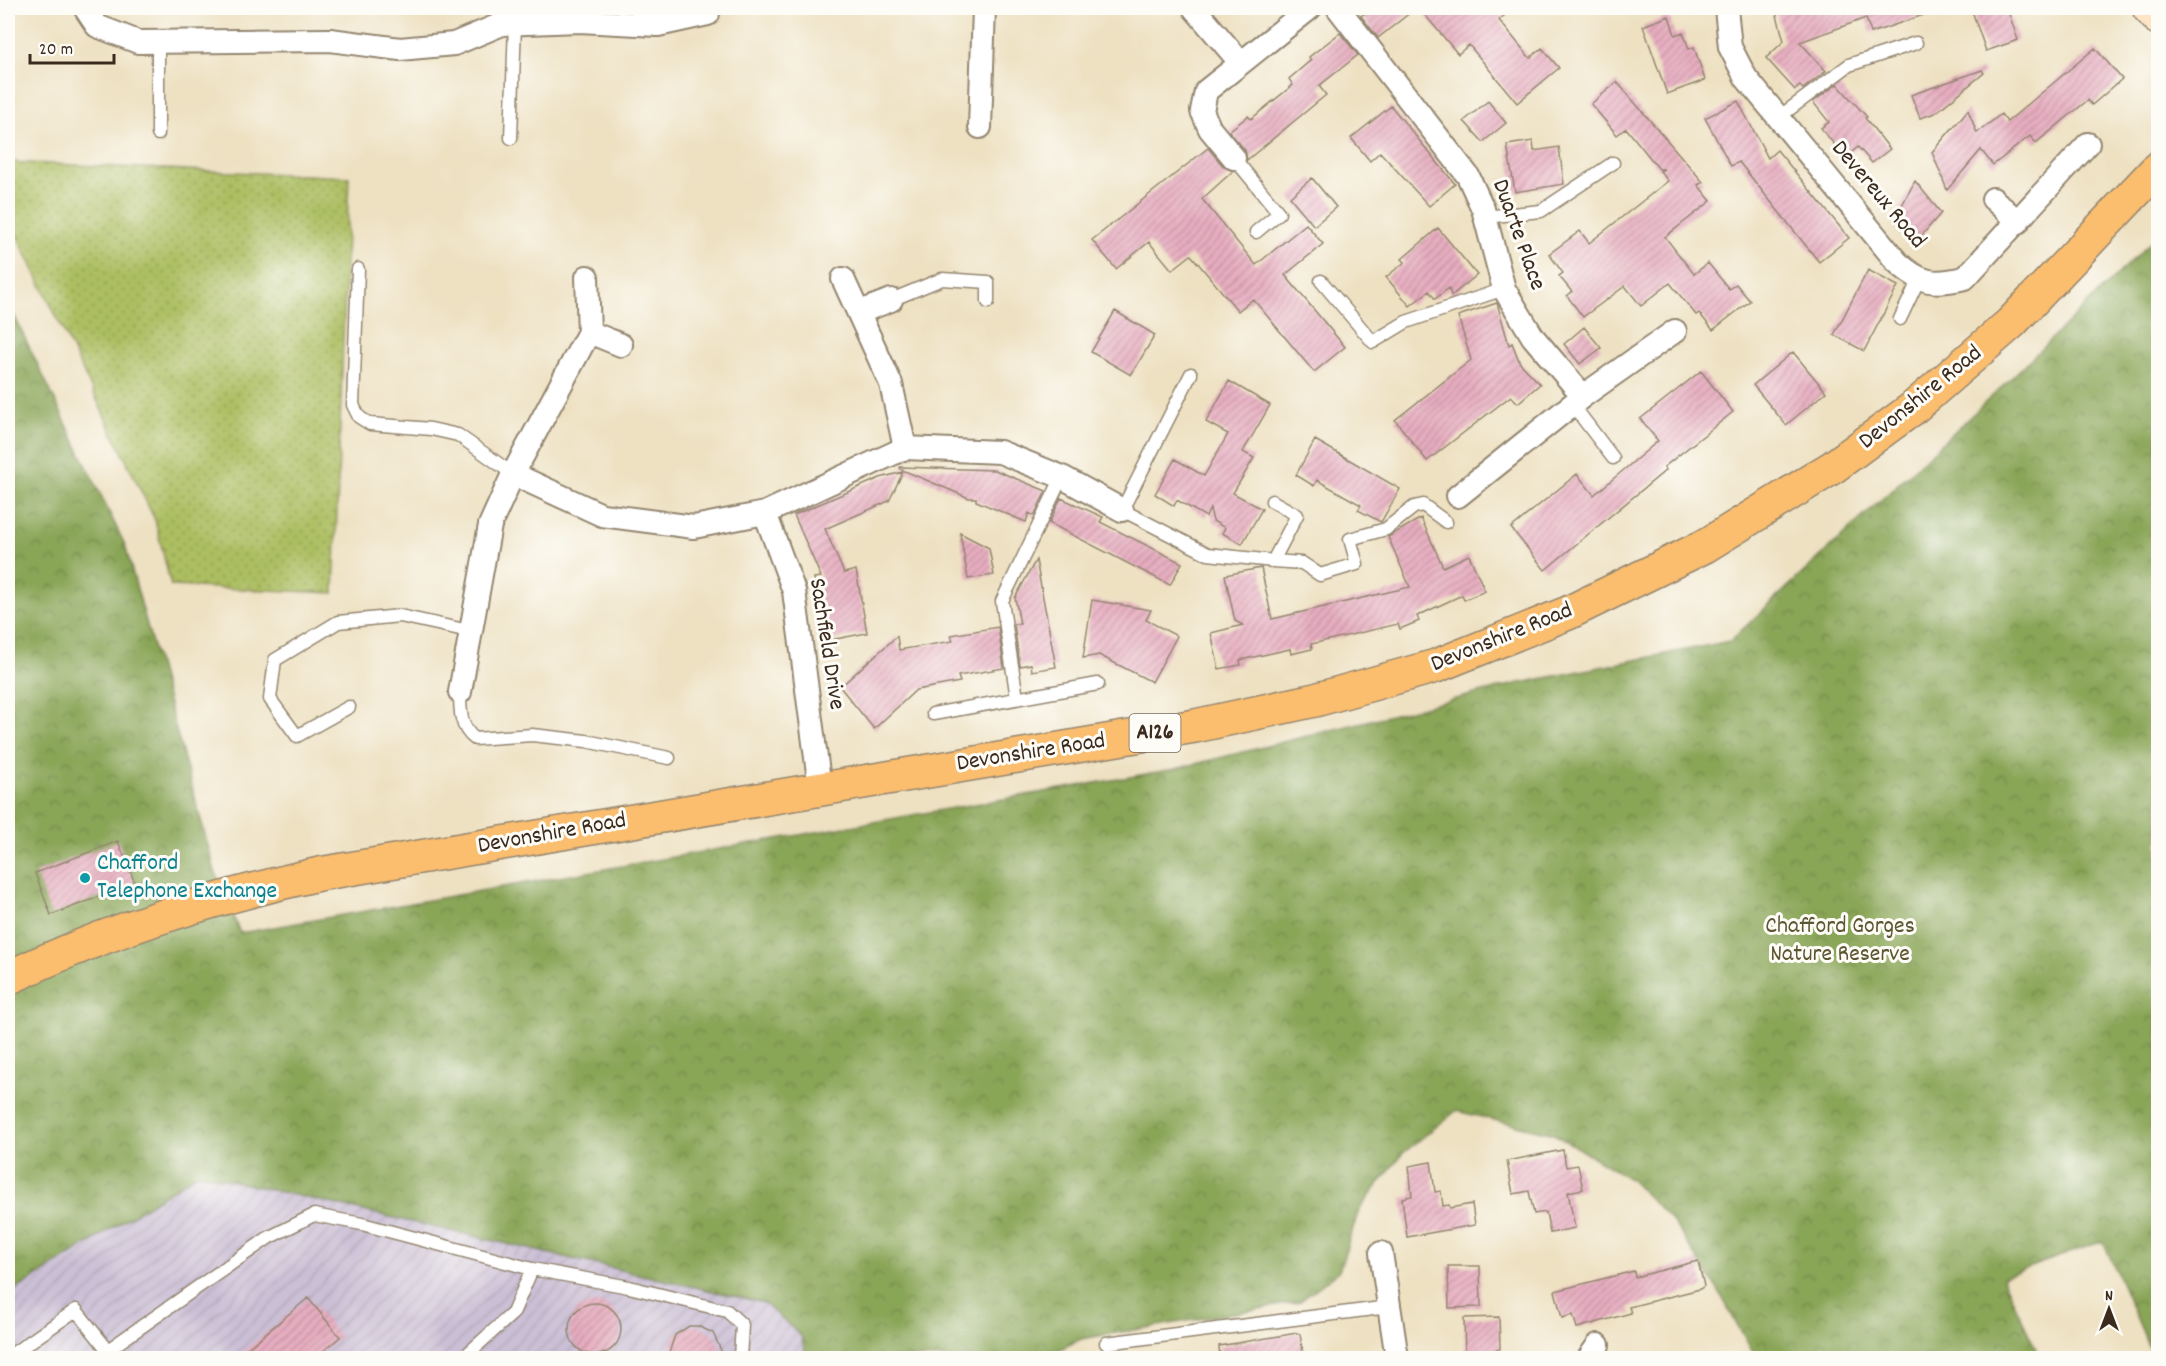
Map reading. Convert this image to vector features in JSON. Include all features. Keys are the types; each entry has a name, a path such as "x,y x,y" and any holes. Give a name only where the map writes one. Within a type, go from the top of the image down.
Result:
{"main road":[{"name":"Devonshire Road","path":"8,978 84,944 145,921 245,891 392,861 1195,726 1315,700 1436,666 1568,613 1705,546 1833,467 1912,410 2011,323 2158,168"}],"street":[{"path":"85,8 96,26 138,42 330,40 400,49 454,44 501,24 579,21 658,25 708,14 708,8"},
{"path":"980,127 984,8"},
{"path":"1194,8 1240,62"},
{"path":"1234,158 1210,129 1202,111 1206,91 1310,8"},
{"name":"Duarte Place","path":"1338,8 1468,176 1485,217 1504,289 1533,337 1577,400"},
{"name":"Devereux Road","path":"1726,8 1730,47 1746,78 1897,262 1919,279 1939,283 1965,278 2088,144"},
{"path":"2149,8 2158,18"},
{"path":"1993,199 2018,222"},
{"path":"460,692 469,631 490,525 513,474 589,332 587,277"},
{"path":"843,279 891,384 905,448"},
{"path":"860,312 891,300"},
{"path":"1458,496 1577,400 1675,331"},
{"path":"589,332 621,345"},
{"path":"513,474 602,515 694,527 765,513 905,448 1000,452 1062,477 1122,510"},
{"name":"Sachfield Drive","path":"765,513 794,591 820,788"},
{"path":"1381,1253 1397,1359"}],"lane":[{"path":"511,138 515,24"},
{"path":"158,42 158,134"},
{"path":"1779,117 1849,65 1916,43"},
{"path":"1234,158 1279,213 1256,232"},
{"path":"1485,217 1541,211 1613,163"},
{"path":"358,269 353,405 359,417 370,424 431,429 458,435 513,474"},
{"path":"891,300 942,279 987,282 987,302"},
{"path":"1899,319 1919,279"},
{"path":"1322,281 1373,342 1406,322 1504,289"},
{"path":"1191,374 1122,510 1208,554 1302,563 1320,575 1357,564 1350,539 1386,529 1414,507 1423,505 1446,522"},
{"path":"1577,400 1613,458"},
{"path":"1017,698 1002,601 1062,477"},
{"path":"1272,501 1297,515 1273,561"},
{"path":"349,707 297,736 270,699 275,660 338,622 400,616 469,631"},
{"path":"933,714 1098,684"},
{"path":"460,692 461,716 467,733 475,739 531,735 586,741 669,758"},
{"path":"8,1357 76,1310 111,1354 268,1238 314,1215 362,1224 532,1269 628,1287 727,1311 742,1325 740,1359"},
{"path":"463,1359 513,1313 532,1269"},
{"path":"1106,1343 1389,1307"}],"shaded area":[{"path":"198,1173 764,1303 801,1336 807,1358 8,1358 8,1295"}],"green space":[{"path":"8,162 349,177 334,593 171,586 155,520 8,217"},
{"name":"Chafford Gorges Nature Reserve","path":"2158,235 2158,1358 2154,1358 2103,1241 2002,1277 2040,1358 1756,1358 1718,1290 1673,1222 1630,1179 1554,1134 1456,1111 1402,1154 1359,1210 1339,1271 1299,1302 1081,1339 1042,1358 807,1358 801,1336 764,1303 198,1173 8,1295 8,303 125,545 215,871 240,933 1175,769 1515,684 1730,641 2005,384"}],"building":[{"path":"1372,8 1416,8 1378,38 1361,16"},
{"path":"1419,8 1513,8 1499,20 1530,58 1542,48 1559,68 1517,103 1469,45 1458,54"},
{"path":"1775,8 1934,8 1935,11 1871,33 1866,18 1800,42 1826,71 1803,89 1800,86 1795,90 1766,58 1784,41"},
{"path":"1971,8 2007,8 2018,40 1986,51"},
{"path":"1669,16 1675,35 1683,32 1689,49 1694,47 1705,80 1667,94 1643,26"},
{"path":"1340,33 1358,55 1319,86 1326,95 1247,160 1245,150 1229,131 1248,116 1251,119 1293,85 1289,79 1311,60 1309,57"},
{"path":"2095,48 2122,79 2092,105 2088,100 2036,143 2030,136 1993,165 1981,150 1947,190 1932,152 1968,110 1977,133 2001,114 2007,122"},
{"path":"1982,70 1984,73 1935,113 1920,118 1911,95"},
{"path":"1617,82 1703,182 1698,185 1711,201 1665,237 1694,274 1708,263 1729,289 1736,284 1750,301 1713,330 1699,313 1696,315 1670,283 1641,306 1625,286 1583,317 1567,296 1572,292 1559,276 1563,273 1549,254 1580,231 1589,243 1668,181 1660,171 1664,169 1659,169 1626,128 1617,135 1591,104"},
{"path":"1837,84 1867,117 1865,118 1890,149 1872,163 1858,147 1845,158 1821,128 1829,122 1813,102"},
{"path":"1488,101 1506,123 1483,142 1464,121"},
{"path":"1738,101 1768,158 1777,150 1849,238 1819,262 1739,162 1731,166 1705,118"},
{"path":"1391,106 1455,184 1429,206 1380,152 1370,161 1351,138"},
{"path":"1533,141 1534,151 1559,147 1564,184 1515,192 1507,145"},
{"path":"1208,148 1224,167 1233,171 1202,199 1256,265 1306,224 1323,244 1285,275 1345,347 1314,372 1253,299 1238,311 1191,255 1172,270 1149,242 1116,269 1092,240"},
{"path":"1312,178 1336,207 1314,226 1290,197"},
{"path":"1915,181 1941,213 1918,240 1894,220"},
{"path":"1438,228 1477,275 1451,296 1449,288 1435,299 1429,291 1410,306 1386,277 1405,262 1402,259"},
{"path":"1868,270 1898,286 1864,351 1834,335"},
{"path":"1497,303 1509,345 1512,343 1520,363 1540,384 1518,403 1511,396 1427,461 1395,420 1471,360 1458,316"},
{"path":"1115,311 1155,335 1131,375 1091,352"},
{"path":"1584,327 1601,348 1580,364 1564,344"},
{"path":"1793,352 1826,392 1786,425 1753,385"},
{"path":"1701,371 1733,412 1664,467 1666,470 1545,570 1511,528 1577,474 1594,495 1658,441 1640,419"},
{"path":"1229,381 1270,405 1243,452 1254,458 1233,493 1262,509 1242,544 1222,533 1225,528 1213,521 1210,509 1206,517 1177,500 1174,506 1155,494 1175,459 1204,476 1228,434 1206,422"},
{"path":"1315,440 1400,489 1381,522 1358,510 1361,505 1317,480 1314,486 1296,475"},
{"path":"900,467 995,470 1046,491 1034,516 1029,513 1026,522 976,501 976,498 969,498 900,469"},
{"path":"903,472 889,501 825,529 844,573 856,570 867,633 825,641 814,578 821,577 794,515 880,478"},
{"path":"1061,498 1103,517 1100,522 1182,563 1170,585 1049,523"},
{"path":"1421,518 1443,567 1469,555 1485,591 1464,600 1462,595 1417,616 1419,621 1400,629 1398,624 1311,644 1312,649 1291,654 1290,649 1240,660 1241,665 1219,669 1211,633 1243,625 1235,621 1225,575 1261,568 1272,619 1410,587 1388,537"},
{"path":"960,533 989,548 994,575 968,579"},
{"path":"1036,560 1056,667 1032,671 1031,664 1020,666 1014,624 1020,624 1015,598"},
{"path":"1092,600 1151,610 1146,620 1177,636 1152,682 1099,655 1083,658"},
{"path":"998,627 1004,668 958,676 960,682 916,690 874,729 840,687 897,636 899,650 953,641 951,635"},
{"name":"Chafford Telephone Exchange","path":"118,841 135,883 51,915 35,873"},
{"path":"1563,1150 1566,1167 1578,1165 1583,1189 1568,1192 1575,1228 1550,1233 1546,1212 1534,1214 1529,1191 1513,1194 1507,1161"},
{"path":"1431,1162 1435,1192 1441,1191 1443,1206 1449,1205 1450,1208 1472,1204 1475,1225 1407,1237 1402,1198 1412,1196 1409,1166"},
{"path":"1698,1261 1704,1286 1700,1289 1629,1307 1631,1313 1577,1328 1573,1315 1562,1318 1555,1291 1634,1271 1635,1277"},
{"path":"1448,1266 1480,1266 1481,1307 1449,1308"},
{"path":"308,1298 340,1337 314,1359 235,1359"},
{"path":"590,1303 600,1303 609,1307 617,1315 621,1329 617,1343 609,1351 600,1355 590,1355 581,1351 573,1343 569,1334 569,1324 573,1315 581,1307"},
{"path":"1499,1317 1500,1349 1489,1352 1489,1354 1465,1355 1464,1318"},
{"path":"689,1326 698,1326 713,1333 725,1359 667,1359 675,1335"},
{"path":"1300,1334 1304,1359 1220,1359 1219,1346"}],"place":[{"name":"Chafford Telephone Exchange","path":"85,878"}]}
